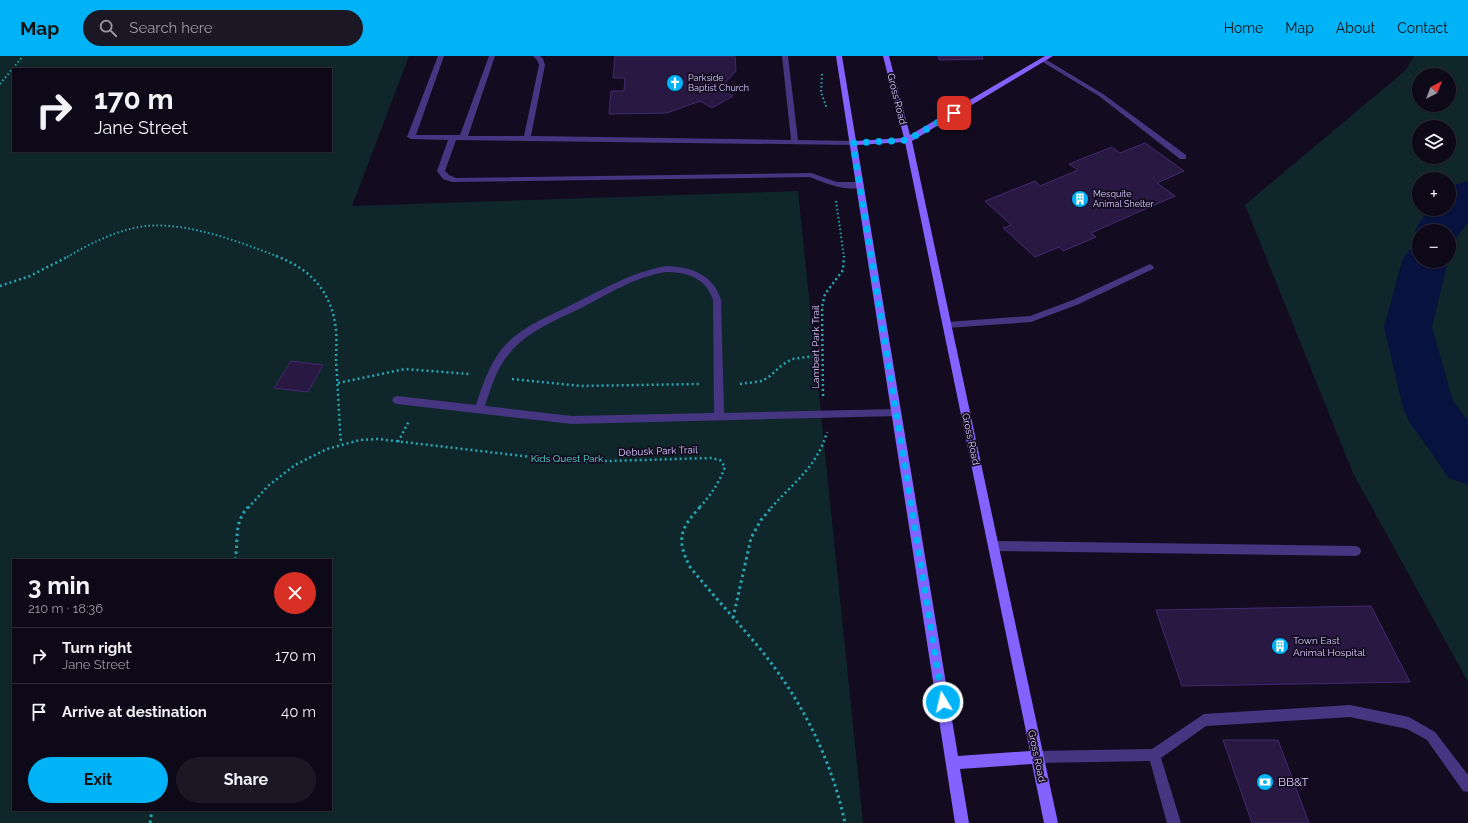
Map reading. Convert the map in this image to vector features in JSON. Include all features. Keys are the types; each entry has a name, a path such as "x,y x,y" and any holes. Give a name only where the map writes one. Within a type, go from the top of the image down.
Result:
{"main road":[{"path":"839,56 962,823"},
{"name":"Gross Road","path":"886,56 908,140 1051,823"},
{"path":"853,143 908,140 1050,56"},
{"path":"953,763 1037,757"}],"lane":[{"path":"441,56 411,137 853,143"},
{"path":"463,138 492,56"},
{"path":"527,139 542,65 540,59 536,56"},
{"path":"785,56 795,143"},
{"path":"1043,60 1100,95 1183,157"},
{"path":"453,138 441,171 446,177 455,180 811,175 836,185 860,185"},
{"path":"479,410 490,377 497,362 511,344 533,329 647,271 669,267 687,270 703,278 714,288 717,300 719,417"},
{"path":"946,325 1031,319 1076,302 1150,267"},
{"path":"396,400 572,420 896,414"},
{"path":"993,546 1356,551"},
{"path":"1037,757 1154,755 1204,720 1350,712 1409,723 1431,736 1468,786"},
{"path":"1154,755 1174,823"}],"path":[{"path":"13,68 23,56"},
{"path":"0,84 12,69"},
{"path":"822,70 819,85 820,95 827,111 832,143"},
{"name":"Lambert Park Trail","path":"733,619 751,538 766,514 796,484 821,453 825,443 827,432 823,402 822,307 825,294 842,270 844,258 835,191 836,185"},
{"path":"0,286 22,281 43,271 77,251 132,229 154,224 176,226 228,238 294,263 319,283 328,300 334,320 341,444"},
{"path":"338,384 405,369 418,368 581,386 718,383 753,384 765,380 782,364 790,360 805,356 822,355"},
{"name":"Debusk Park Trail","path":"236,559 239,520 267,486 289,468 313,456 341,444 360,440 378,439 574,462 711,458 720,460 725,467 722,478 714,491 690,520 683,532 681,542 684,553 690,567 757,646 789,689 809,721 828,763 843,807 845,823"},
{"path":"150,823 152,811"}],"green space":[{"name":"Kids Quest Park","path":"0,56 409,56 352,206 798,191 863,823 0,823"},
{"path":"1414,56 1468,56 1468,682 1353,473 1245,205 1406,70"}],"building":[{"name":"Parkside Baptist Church","path":"615,56 735,56 736,71 719,89 733,96 712,108 700,101 667,113 609,114 611,91 624,91 625,78 613,78"},
{"path":"938,56 982,56 983,59 939,60"},
{"name":"Mesquite Animal Shelter","path":"1145,143 1184,171 1157,183 1175,196 1091,233 1096,237 1063,251 1059,247 1035,257 1003,228 1011,225 985,201 1035,181 1040,186 1078,170 1069,164 1112,147 1120,153"},
{"path":"291,361 323,365 308,392 274,388"},
{"name":"Town East Animal Hospital","path":"1371,606 1410,682 1182,686 1156,610"},
{"name":"BB&T","path":"1223,740 1278,740 1309,823 1252,823"}],"waterway":[{"path":"1443,224 1468,195"},
{"path":"1423,268 1408,327 1429,408 1468,462"}],"place":[{"name":"Parkside Baptist Church","path":"675,83"},
{"name":"Mesquite Animal Shelter","path":"1080,199"},
{"name":"Town East Animal Hospital","path":"1280,646"},
{"name":"BB&T","path":"1265,782"}],"route":[{"path":"943,702 853,143 908,140 954,113"}]}
